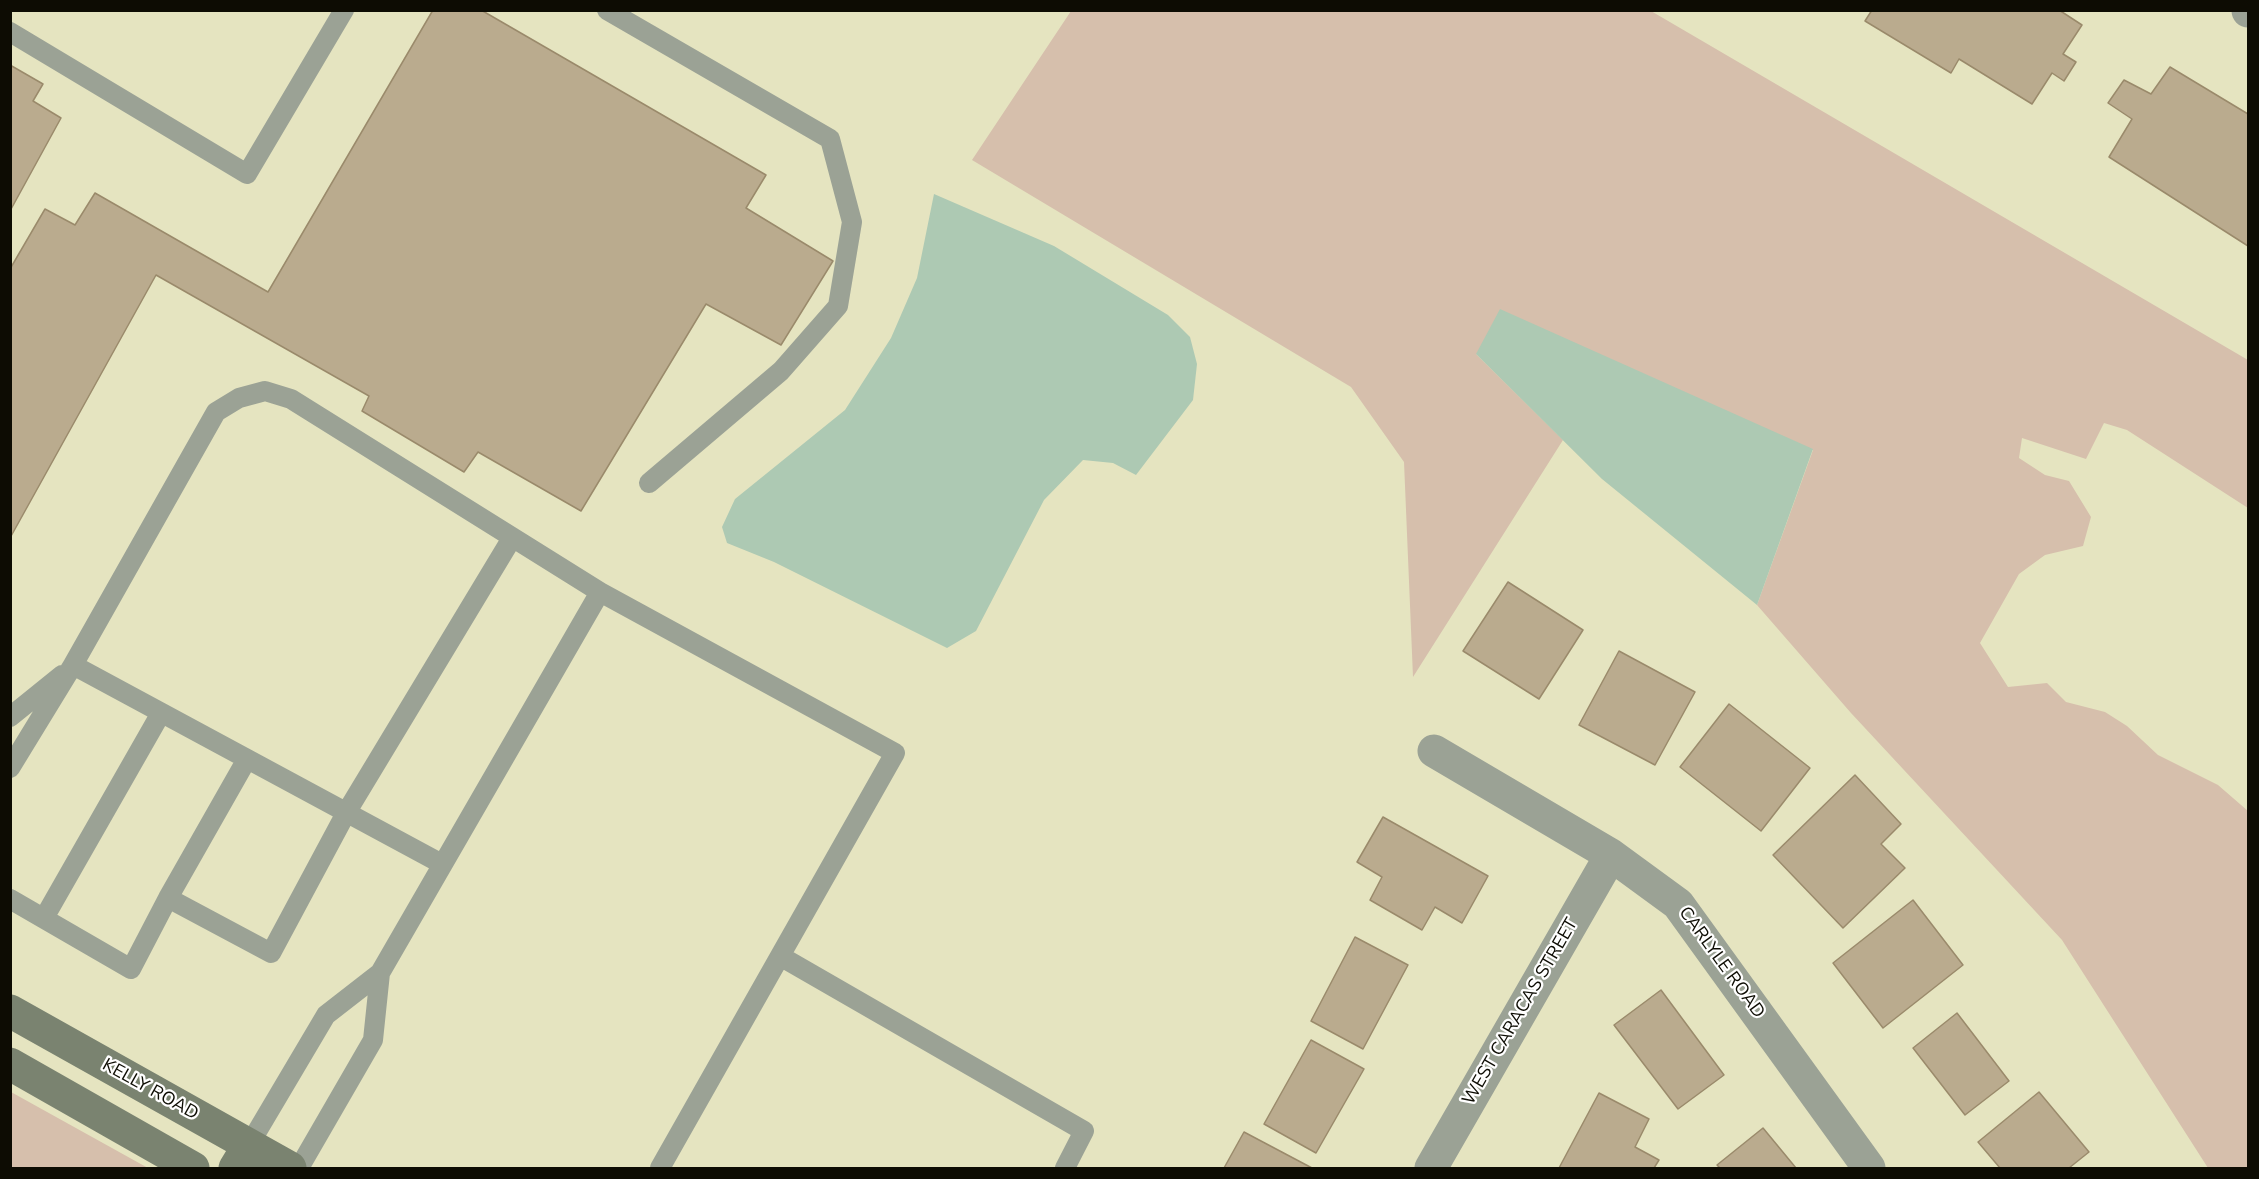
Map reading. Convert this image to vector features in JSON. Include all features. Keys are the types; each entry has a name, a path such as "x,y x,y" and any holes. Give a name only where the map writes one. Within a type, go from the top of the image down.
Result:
{"street":[{"name":"CARLYLE ROAD","path":"1434,751 1611,855 1678,904 1869,1168"},
{"name":"WEST CARACAS STREET","path":"1431,1168 1611,855"},
{"name":"KELLY ROAD","path":"10,1011 52,1034 242,1157 290,1168"},
{"path":"52,1034 20,1069 193,1168"}],"lane":[{"path":"10,32 247,174 344,10"},
{"path":"607,10 830,139 852,222 838,306 781,371 649,483"},
{"path":"10,768 73,665 216,412 239,398 265,391 291,399 600,592 895,753 660,1168"},
{"path":"168,898 271,952 346,813 512,538"},
{"path":"242,1157 326,1015 380,974 600,592"},
{"path":"73,665 442,864"},
{"path":"10,717 73,665"},
{"path":"44,918 161,713"},
{"path":"10,899 131,969 168,898 247,759"},
{"path":"780,957 1084,1131 1065,1168"},
{"path":"299,1168 373,1041 380,974"}],"shaded area":[{"path":"1071,11 1651,11 2248,360 2248,508 2127,430 2104,423 2086,459 2022,438 2019,458 2045,475 2069,481 2091,517 2083,546 2045,555 2019,574 1980,643 2008,687 2047,683 2066,702 2105,712 2127,726 2158,755 2218,785 2248,811 2248,1168 2208,1168 2062,940 1851,713 1757,605 1813,450 1476,354 1563,440 1413,677 1404,462 1351,387 972,160"},
{"path":"934,194 1054,246 1168,315 1190,337 1197,364 1193,400 1136,475 1113,463 1083,460 1044,500 976,631 947,648 774,562 727,543 722,527 735,499 845,410 891,338 917,278"},
{"path":"1500,309 1813,449 1757,605 1602,479 1476,354"},
{"path":"11,1092 148,1168 11,1168"}],"building":[{"path":"433,10 481,10 766,175 746,208 833,261 781,345 706,304 581,511 478,452 464,472 362,411 369,396 156,275 10,538 10,269 45,209 75,225 95,193 268,292"},
{"path":"1872,10 2059,10 2082,25 2063,54 2076,62 2064,81 2052,73 2032,104 1959,59 1951,73 1865,21"},
{"path":"10,65 43,84 33,101 61,118 10,211"},
{"path":"2170,67 2248,114 2248,246 2109,157 2132,119 2108,103 2124,80 2151,94"},
{"path":"1508,582 1583,630 1539,699 1463,651"},
{"path":"1619,651 1695,692 1655,765 1579,725"},
{"path":"1729,704 1810,768 1761,831 1680,767"},
{"path":"1855,775 1901,824 1881,844 1905,868 1843,928 1773,855"},
{"path":"1383,817 1488,876 1462,923 1435,907 1422,930 1370,900 1382,877 1357,862"},
{"path":"1913,900 1963,965 1883,1028 1833,963"},
{"path":"1355,937 1408,965 1363,1049 1311,1021"},
{"path":"1661,990 1724,1075 1678,1109 1614,1025"},
{"path":"1957,1013 2009,1081 1965,1115 1913,1048"},
{"path":"1311,1040 1364,1069 1316,1153 1264,1124"},
{"path":"2039,1092 2089,1152 2069,1168 2000,1168 1978,1142"},
{"path":"1599,1093 1649,1119 1635,1147 1659,1160 1654,1168 1559,1168"},
{"path":"1763,1128 1796,1168 1720,1168 1717,1165"},
{"path":"1244,1132 1312,1168 1224,1168"}]}
